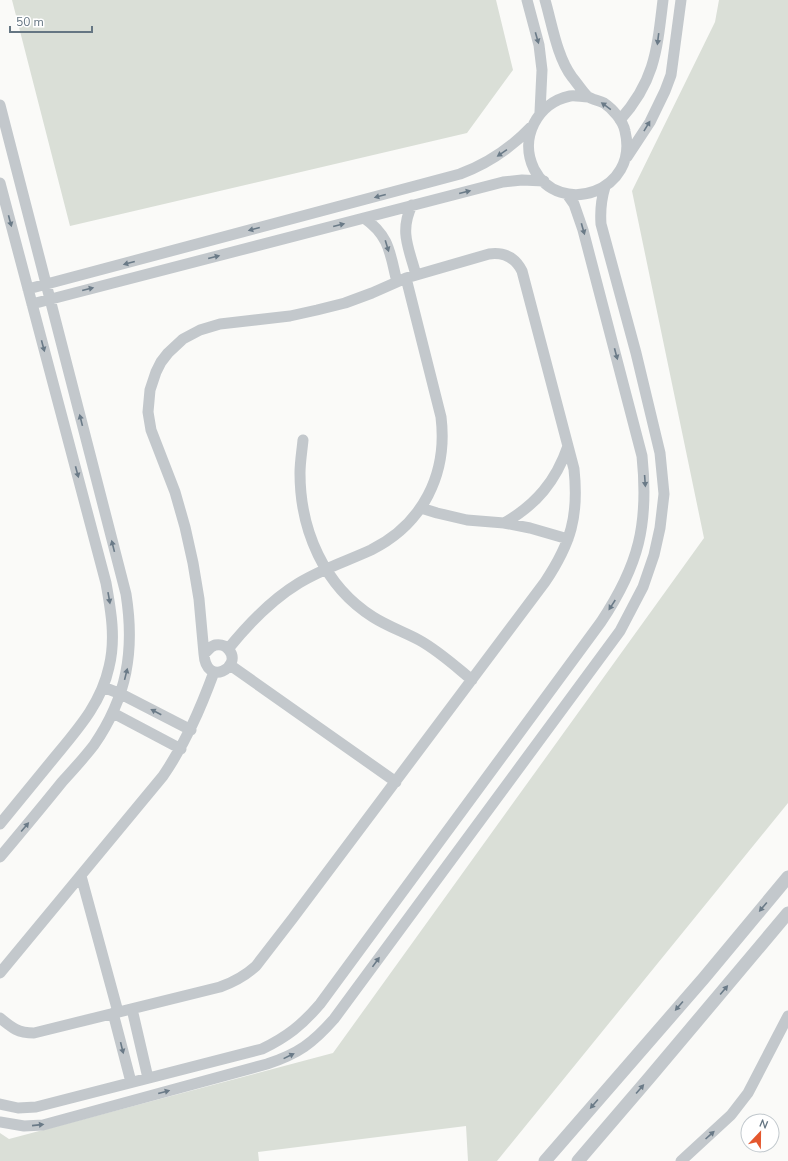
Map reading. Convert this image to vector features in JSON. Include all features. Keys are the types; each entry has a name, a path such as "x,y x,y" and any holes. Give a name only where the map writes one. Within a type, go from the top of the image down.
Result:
{"street":[{"path":"527,0 539,45 542,70 540,112"},
{"path":"545,0 562,57 571,75 588,97"},
{"path":"620,120 638,97 651,71 658,43 663,0"},
{"path":"531,127 528,142 529,156 535,170 544,181 554,189 567,194 580,195 593,193 605,187 621,170 626,159 650,122 665,91 671,75 681,0"},
{"path":"28,289 460,174 500,155 522,137 531,127 540,112 554,102 571,96 588,97 604,103 617,115 625,130 628,147 626,159"},
{"path":"0,105 126,594 129,615 130,642 127,670 121,694 113,713 94,745 0,857"},
{"path":"32,304 503,182 522,180 544,181"},
{"path":"0,183 106,582 112,616 113,642 109,668 103,687 89,715 0,824"},
{"path":"0,1122 24,1126 42,1125 267,1064 287,1058 305,1048 321,1034 334,1019 620,631 643,587 654,555 660,528 664,494 660,453 636,353 601,224 601,199 605,187"},
{"path":"0,1104 18,1108 36,1107 262,1048 279,1041 294,1030 308,1018 601,622 617,597 630,571 639,543 644,514 645,485 642,456 583,230 574,204 567,194"},
{"path":"228,649 244,629 276,599 325,569 372,549 388,540 411,520 421,508 428,496 438,471 441,458 442,431 441,417 407,278 404,234 406,220 412,205"},
{"path":"364,218 381,232 407,278"},
{"path":"0,1018 13,1029 27,1033 34,1033 220,987 236,981 250,972 396,782 559,562 568,539 574,516 576,492 574,469 522,271 516,261 506,255 495,253 407,278 345,303 318,310 290,316 220,324 200,330 183,339 168,353 156,372 148,396 148,412 151,430 166,467 186,527 194,563 199,599 204,654 205,662 207,667 214,672 223,671 230,666 232,657 228,649 224,646 215,645 204,654"},
{"path":"303,440 300,473 302,506 311,538 325,569 352,601 363,611 434,649 472,680"},
{"path":"504,523 528,507 544,491 557,473 568,446"},
{"path":"421,508 467,520 504,523 543,531 568,539"},
{"path":"230,666 396,782"},
{"path":"0,974 154,789 181,749 191,730 214,672"},
{"path":"103,687 121,694 191,730"},
{"path":"113,713 181,749"},
{"path":"81,876 116,1013 130,1082"},
{"path":"545,1161 704,978 788,877"},
{"path":"578,1161 788,913"},
{"path":"132,1009 148,1078"},
{"path":"681,1161 731,1115 748,1093 788,1016"}],"shaded area":[{"path":"12,0 496,0 513,70 467,133 70,226"},
{"path":"719,0 788,0 788,803 497,1161 468,1161 466,1126 258,1152 259,1161 0,1161 0,1133 9,1139 333,1053 704,538 632,191 715,22"}]}
